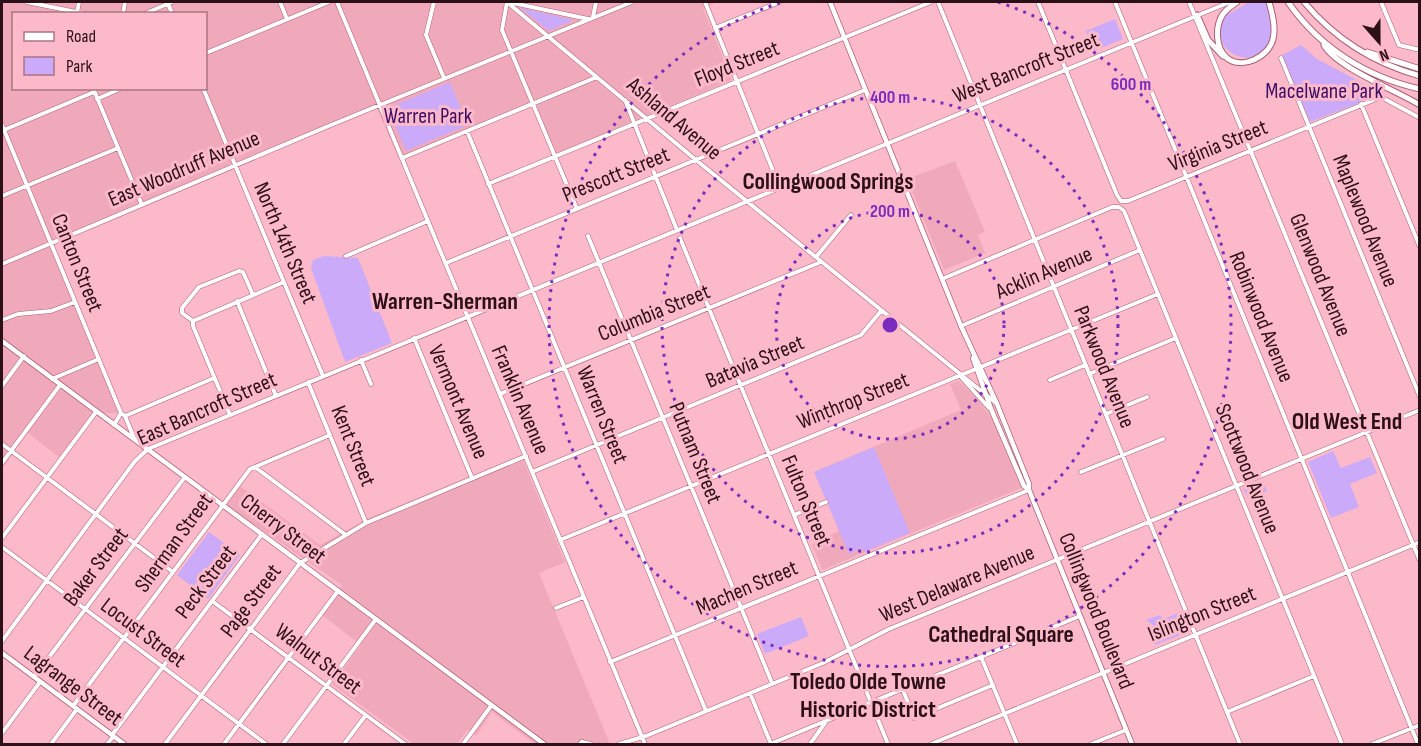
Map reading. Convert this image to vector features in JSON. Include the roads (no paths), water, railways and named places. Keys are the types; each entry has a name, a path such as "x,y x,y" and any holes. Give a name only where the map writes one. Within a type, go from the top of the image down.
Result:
{"highway":[{"path":"1227,58 1220,46 1217,30 1224,14 1238,2"},
{"path":"1196,16 1210,44 1227,58 1246,62 1266,52 1271,44 1274,35 1269,2"},
{"path":"1288,2 1321,39 1340,55 1371,73 1398,84 1419,89"},
{"path":"1304,2 1326,27 1360,51 1384,64 1419,76"},
{"path":"1321,39 1328,51 1338,59 1419,105"},
{"path":"1360,51 1419,69"}],"main road":[{"name":"Collingwood Boulevard","path":"830,2 961,326 997,404 1029,484 1029,490 1132,744"},
{"name":"Cherry Street","path":"2,341 544,744"},
{"name":"Collingwood Boulevard","path":"979,368 984,392 1024,486 1029,490"},
{"path":"1009,453 1016,453"},
{"name":"Lagrange Street","path":"2,653 124,744"}],"street":[{"path":"30,2 73,12"},
{"path":"148,12 171,2"},
{"path":"280,2 287,19"},
{"path":"207,53 329,2"},
{"name":"Franklin Avenue","path":"337,2 645,744"},
{"path":"434,2 426,35 444,78"},
{"path":"577,209 501,27 507,2 591,18 596,2"},
{"name":"Ashland Avenue","path":"507,2 696,160 997,404"},
{"name":"East Woodruff Avenue","path":"2,264 444,78 632,2"},
{"path":"705,2 780,188"},
{"path":"715,28 780,2"},
{"name":"Floyd Street","path":"488,184 931,2"},
{"name":"Parkwood Avenue","path":"938,2 1240,744"},
{"path":"1038,2 1065,70"},
{"name":"Robinwood Avenue","path":"1114,2 1418,744"},
{"name":"Glenwood Avenue","path":"1189,2 1419,561"},
{"name":"West Bancroft Street","path":"467,316 1230,2"},
{"path":"1381,2 1399,45 1419,50"},
{"path":"59,8 61,12"},
{"name":"Maplewood Avenue","path":"1281,58 1419,397"},
{"name":"Virginia Street","path":"1065,70 1121,201 1128,201 1381,97 1419,118"},
{"path":"402,158 597,77"},
{"path":"2,129 94,90 142,205"},
{"path":"97,99 117,90"},
{"name":"North 14th Street","path":"204,90 323,376"},
{"name":"Prescott Street","path":"446,263 865,90"},
{"path":"626,100 677,230"},
{"path":"1360,104 1419,247"},
{"name":"Canton Street","path":"2,129 134,439"},
{"name":"Warren Street","path":"466,131 706,711"},
{"path":"2,196 118,148"},
{"name":"Scottwood Avenue","path":"1034,240 1112,207 1119,207 1124,211 1342,744"},
{"path":"816,257 851,214"},
{"path":"346,256 428,221"},
{"name":"Putnam Street","path":"588,236 772,683"},
{"name":"Fulton Street","path":"680,238 888,744"},
{"path":"942,279 1034,240"},
{"name":"Acklin Avenue","path":"961,326 1140,250"},
{"name":"Columbia Street","path":"500,394 821,262"},
{"path":"193,321 182,313 182,308 199,287 239,271 243,272 253,295"},
{"path":"193,321 284,282"},
{"name":"Winthrop Street","path":"560,540 1158,294"},
{"path":"237,301 276,396"},
{"path":"2,320 26,313 51,311 75,302"},
{"name":"Batavia Street","path":"532,472 861,335 881,311"},
{"name":"East Bancroft Street","path":"2,641 135,461 148,449 467,316"},
{"path":"193,321 193,326 230,415"},
{"name":"Vermont Avenue","path":"414,338 472,478"},
{"path":"1089,374 1176,338"},
{"path":"2,386 24,356"},
{"path":"52,378 99,359"},
{"path":"361,360 371,384"},
{"path":"1050,380 1085,365"},
{"name":"Ashland Avenue","path":"959,375 991,409"},
{"path":"114,425 123,414 214,378"},
{"name":"Kent Street","path":"308,382 366,523"},
{"path":"2,463 60,385"},
{"path":"1106,414 1147,397"},
{"name":"West Delaware Avenue","path":"619,744 823,663 889,629 1419,410"},
{"path":"2,538 96,412"},
{"name":"Sherman Street","path":"51,744 124,639 250,469 330,435"},
{"path":"1081,472 1163,439"},
{"path":"2,444 173,572"},
{"name":"Page Street","path":"165,744 300,563 366,523 526,456"},
{"path":"254,466 346,535"},
{"name":"Baker Street","path":"34,678 184,477"},
{"name":"Machen Street","path":"610,662 1029,490"},
{"path":"795,515 826,502"},
{"name":"Peck Street","path":"107,744 261,534"},
{"name":"Islington Street","path":"932,744 1419,543"},
{"name":"Locust Street","path":"2,547 266,744"},
{"path":"224,744 338,591"},
{"path":"556,608 584,597"},
{"name":"Walnut Street","path":"212,601 404,744"},
{"path":"750,693 771,744 1080,616"},
{"path":"283,744 376,619"},
{"path":"981,657 1017,744"},
{"path":"1227,712 1314,676"},
{"path":"2,733 40,682"},
{"path":"903,690 914,718 993,685"},
{"path":"463,744 491,706"},
{"path":"344,744 366,715"},
{"path":"810,744 825,722"},
{"path":"1372,744 1419,725"},
{"path":"1090,744 1126,730"},
{"path":"581,744 591,744"}],"district":[{"name":"Collingwood Springs","path":"828,181"},
{"name":"Warren-Sherman","path":"445,301"},
{"name":"Old West End","path":"1347,421"},
{"name":"Cathedral Square","path":"1001,634"},
{"name":"Toledo Olde Towne Historic District","path":"868,695"}],"park label":[{"name":"Macelwane Park","path":"1324,91"},
{"name":"Warren Park","path":"428,116"}]}
